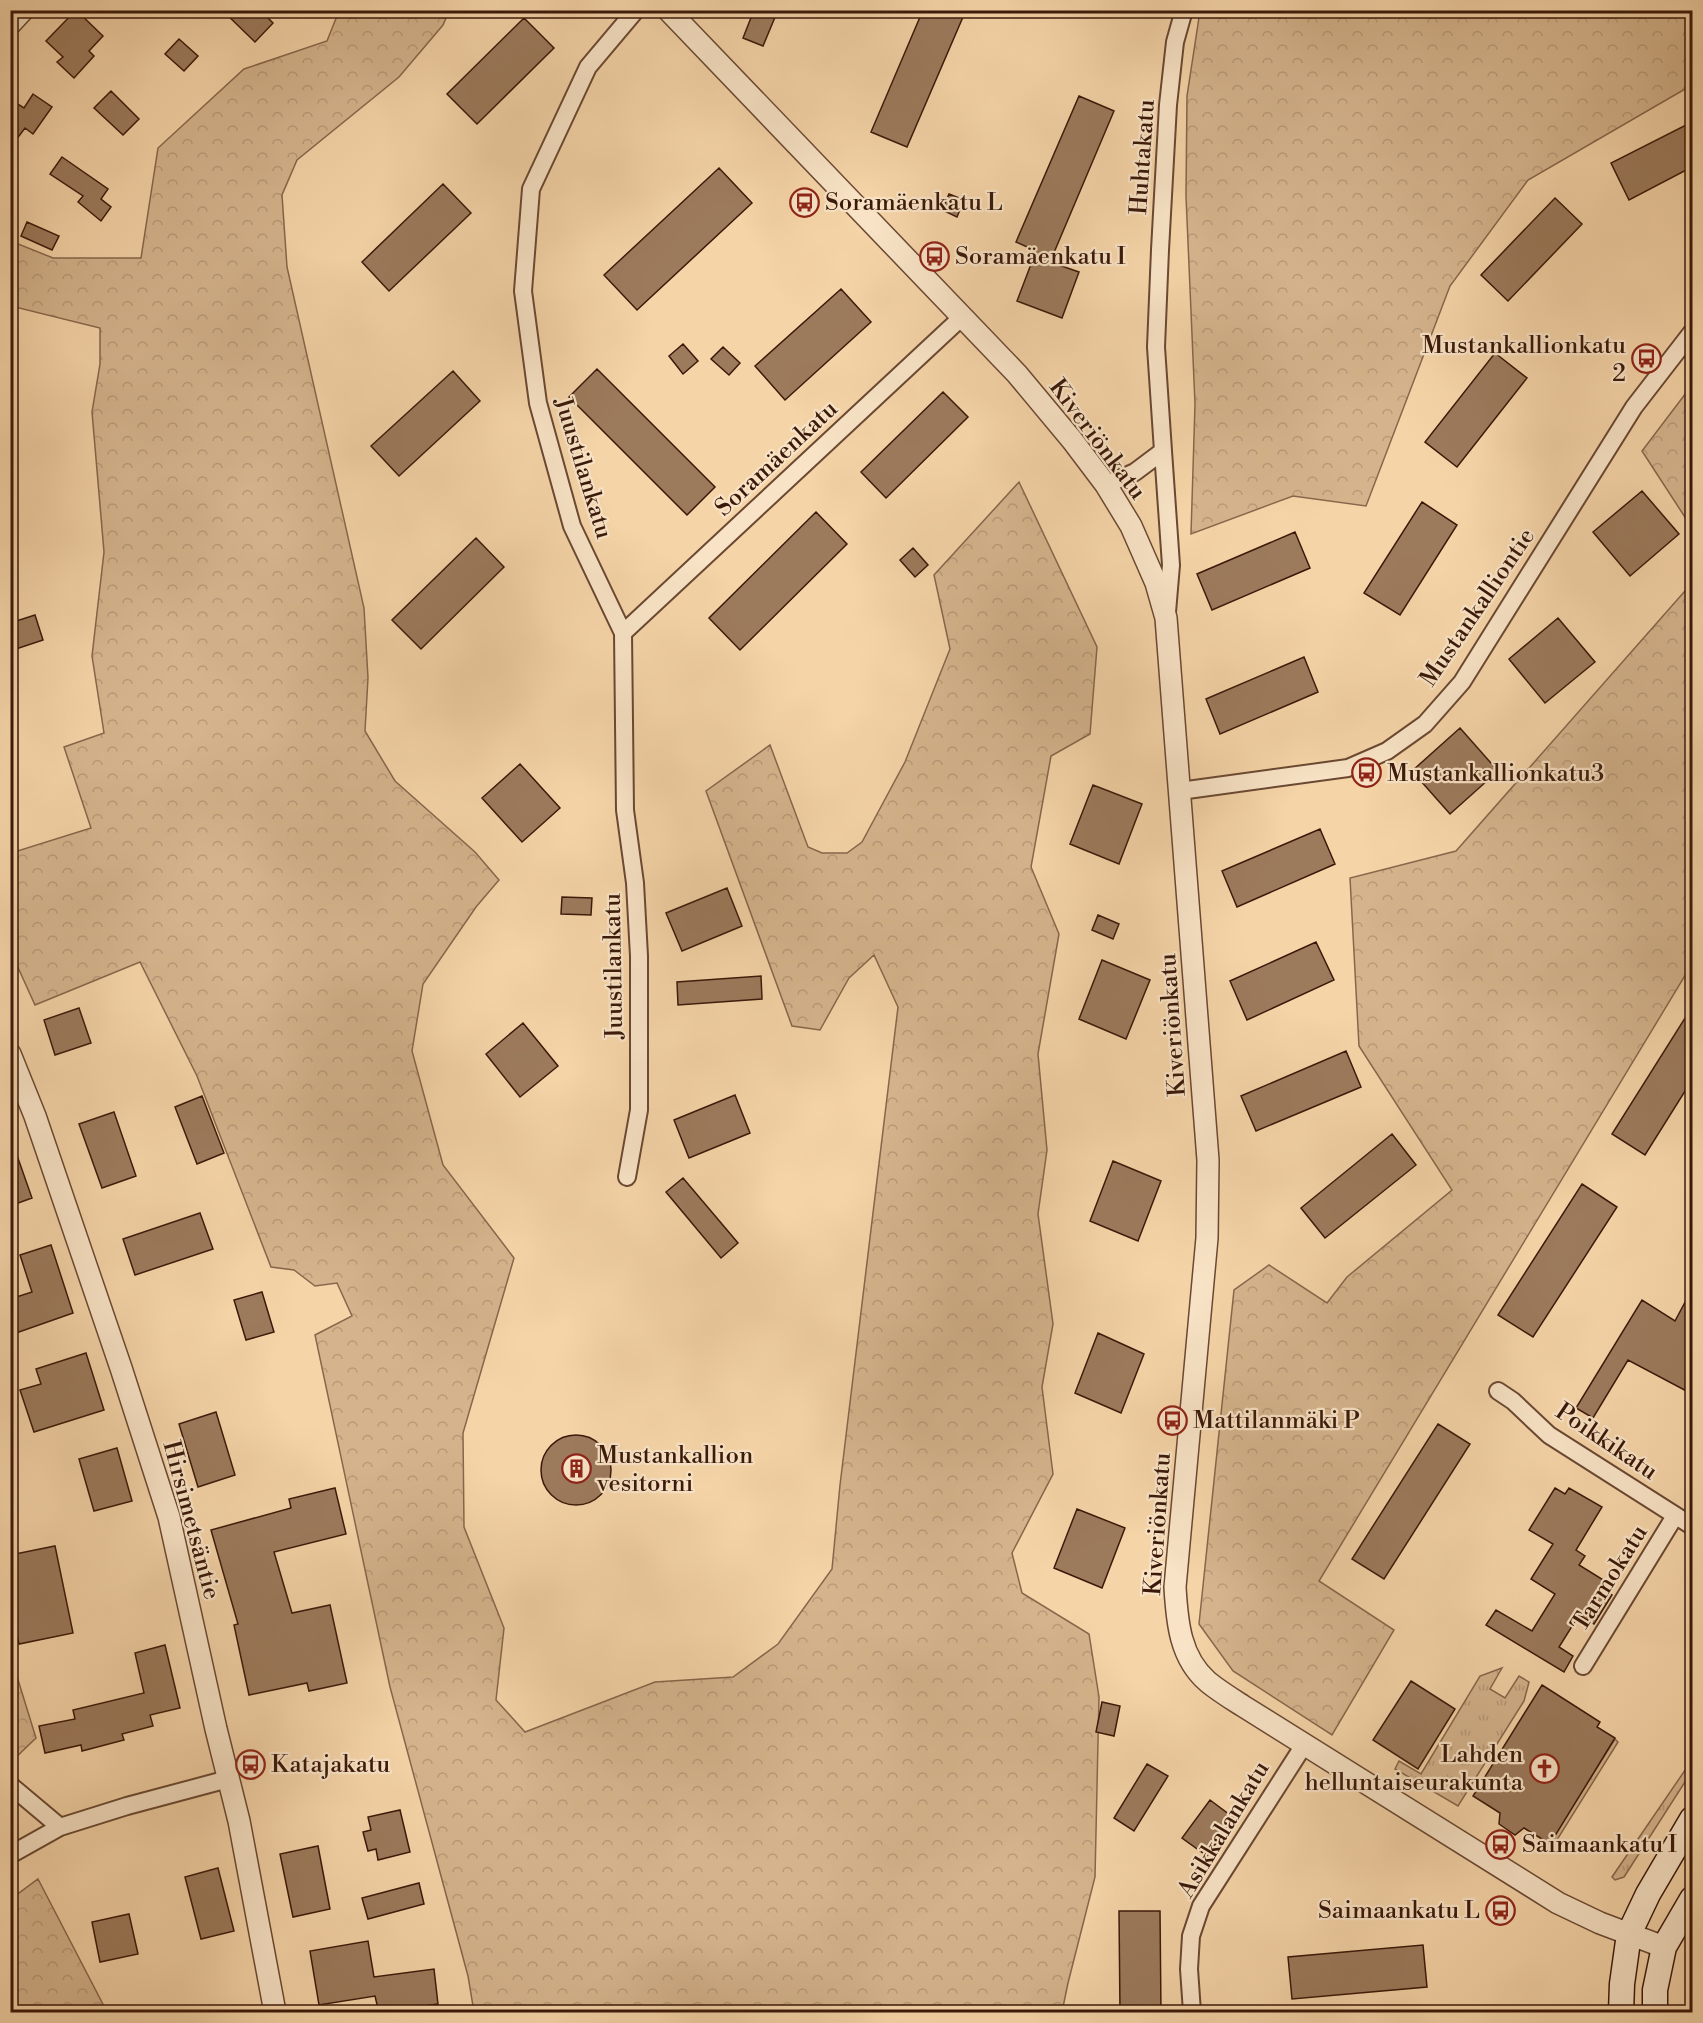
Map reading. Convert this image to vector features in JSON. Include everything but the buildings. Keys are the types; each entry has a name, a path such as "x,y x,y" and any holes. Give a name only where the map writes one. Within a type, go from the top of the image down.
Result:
{"main road":[{"path":"1621,2013 1622,1984 1629,1934 1648,1894 1692,1819"},
{"path":"1655,2013 1655,1990 1664,1947 1692,1899"}],"street":[{"path":"10,24 23,10"},
{"name":"Juustilankatu","path":"627,1177 639,1110 639,957 635,883 625,810 623,633 572,526 538,403 522,291 531,189 588,67 636,10"},
{"name":"Kiveriönkatu","path":"668,10 1017,374 1106,484 1131,526 1156,583 1166,618 1208,1160 1207,1238 1174,1587 1177,1626 1187,1654 1207,1682 1558,1903 1600,1923 1664,1947"},
{"name":"Huhtakatu","path":"1166,618 1171,565 1156,347 1168,105 1175,42 1184,10"},
{"name":"Soramäenkatu","path":"623,633 962,317"},
{"name":"Mustankalliontie","path":"1180,791 1348,768 1387,751 1425,724 1462,682 1634,407 1692,332"},
{"path":"1106,484 1135,471 1163,451"},
{"name":"Hirsimetsäntie","path":"10,1053 35,1116 95,1291 169,1517 239,1821 275,2013"},
{"name":"Poikkikatu","path":"1498,1391 1513,1401 1549,1436 1692,1526"},
{"name":"Tarmokatu","path":"1583,1666 1675,1516"},
{"name":"Asikkalankatu","path":"1192,2013 1188,1969 1191,1936 1201,1906 1304,1745"},
{"path":"10,1855 60,1827 228,1779"},
{"path":"10,1785 60,1827"}],"green space":[{"path":"339,11 449,11 443,25 399,77 297,160 282,195 287,267 364,608 368,678 365,731 395,781 475,852 499,880 476,907 423,984 412,1051 443,1165 514,1258 463,1433 464,1527 504,1628 496,1700 525,1732 655,1682 733,1677 778,1644 832,1569 840,1485 898,1007 874,955 849,978 820,1030 792,1026 706,791 770,745 808,847 822,853 847,853 862,842 905,762 950,649 934,575 1019,482 1097,647 1090,734 1051,756 1031,867 1059,934 1038,1054 1047,1150 1038,1214 1053,1324 1042,1387 1053,1474 1012,1553 1022,1593 1089,1634 1099,1697 1095,1877 1062,2012 474,2012 468,1976 390,1687 315,1335 352,1316 337,1283 315,1286 294,1270 271,1267 197,1076 140,962 35,1005 11,952 11,853 91,828 64,747 104,733 92,656 104,552 92,412 100,364 100,328 11,306 11,241 53,258 141,258 158,148 244,69 327,41"},
{"path":"1200,11 1692,11 1692,85 1528,180 1450,286 1366,506 1293,496 1191,534 1195,404 1186,196 1187,96"},
{"path":"1692,385 1692,528 1642,451"},
{"path":"1692,583 1692,964 1319,1581 1394,1630 1332,1735 1233,1671 1199,1624 1234,1290 1269,1265 1327,1303 1347,1277 1452,1190 1359,1046 1350,878 1456,851"},
{"path":"11,1657 36,1738 10,1762"},
{"path":"1502,1668 1490,1689 1505,1698 1519,1676 1529,1682 1524,1701 1458,1806 1395,1769 1399,1761 1421,1774 1480,1676"},
{"path":"1615,1739 1618,1742 1555,1843 1551,1841"},
{"path":"1692,1760 1692,1771 1624,1877 1615,1880 1612,1877"},
{"path":"38,1879 107,2012 11,2012 11,1899"}],"place":[{"name":"Soramäenkatu L","path":"804,202"},
{"name":"Soramäenkatu I","path":"934,256"},
{"name":"Mustankallionkatu 2","path":"1647,359"},
{"name":"Mustankallionkatu3","path":"1366,773"},
{"name":"Mattilanmäki P","path":"1172,1420"},
{"name":"Mustankallion vesitorni","path":"576,1469"},
{"name":"Katajakatu","path":"250,1764"},
{"name":"Lahden helluntaiseurakunta","path":"1544,1768"},
{"name":"Saimaankatu I","path":"1501,1844"},
{"name":"Saimaankatu L","path":"1501,1910"}]}
